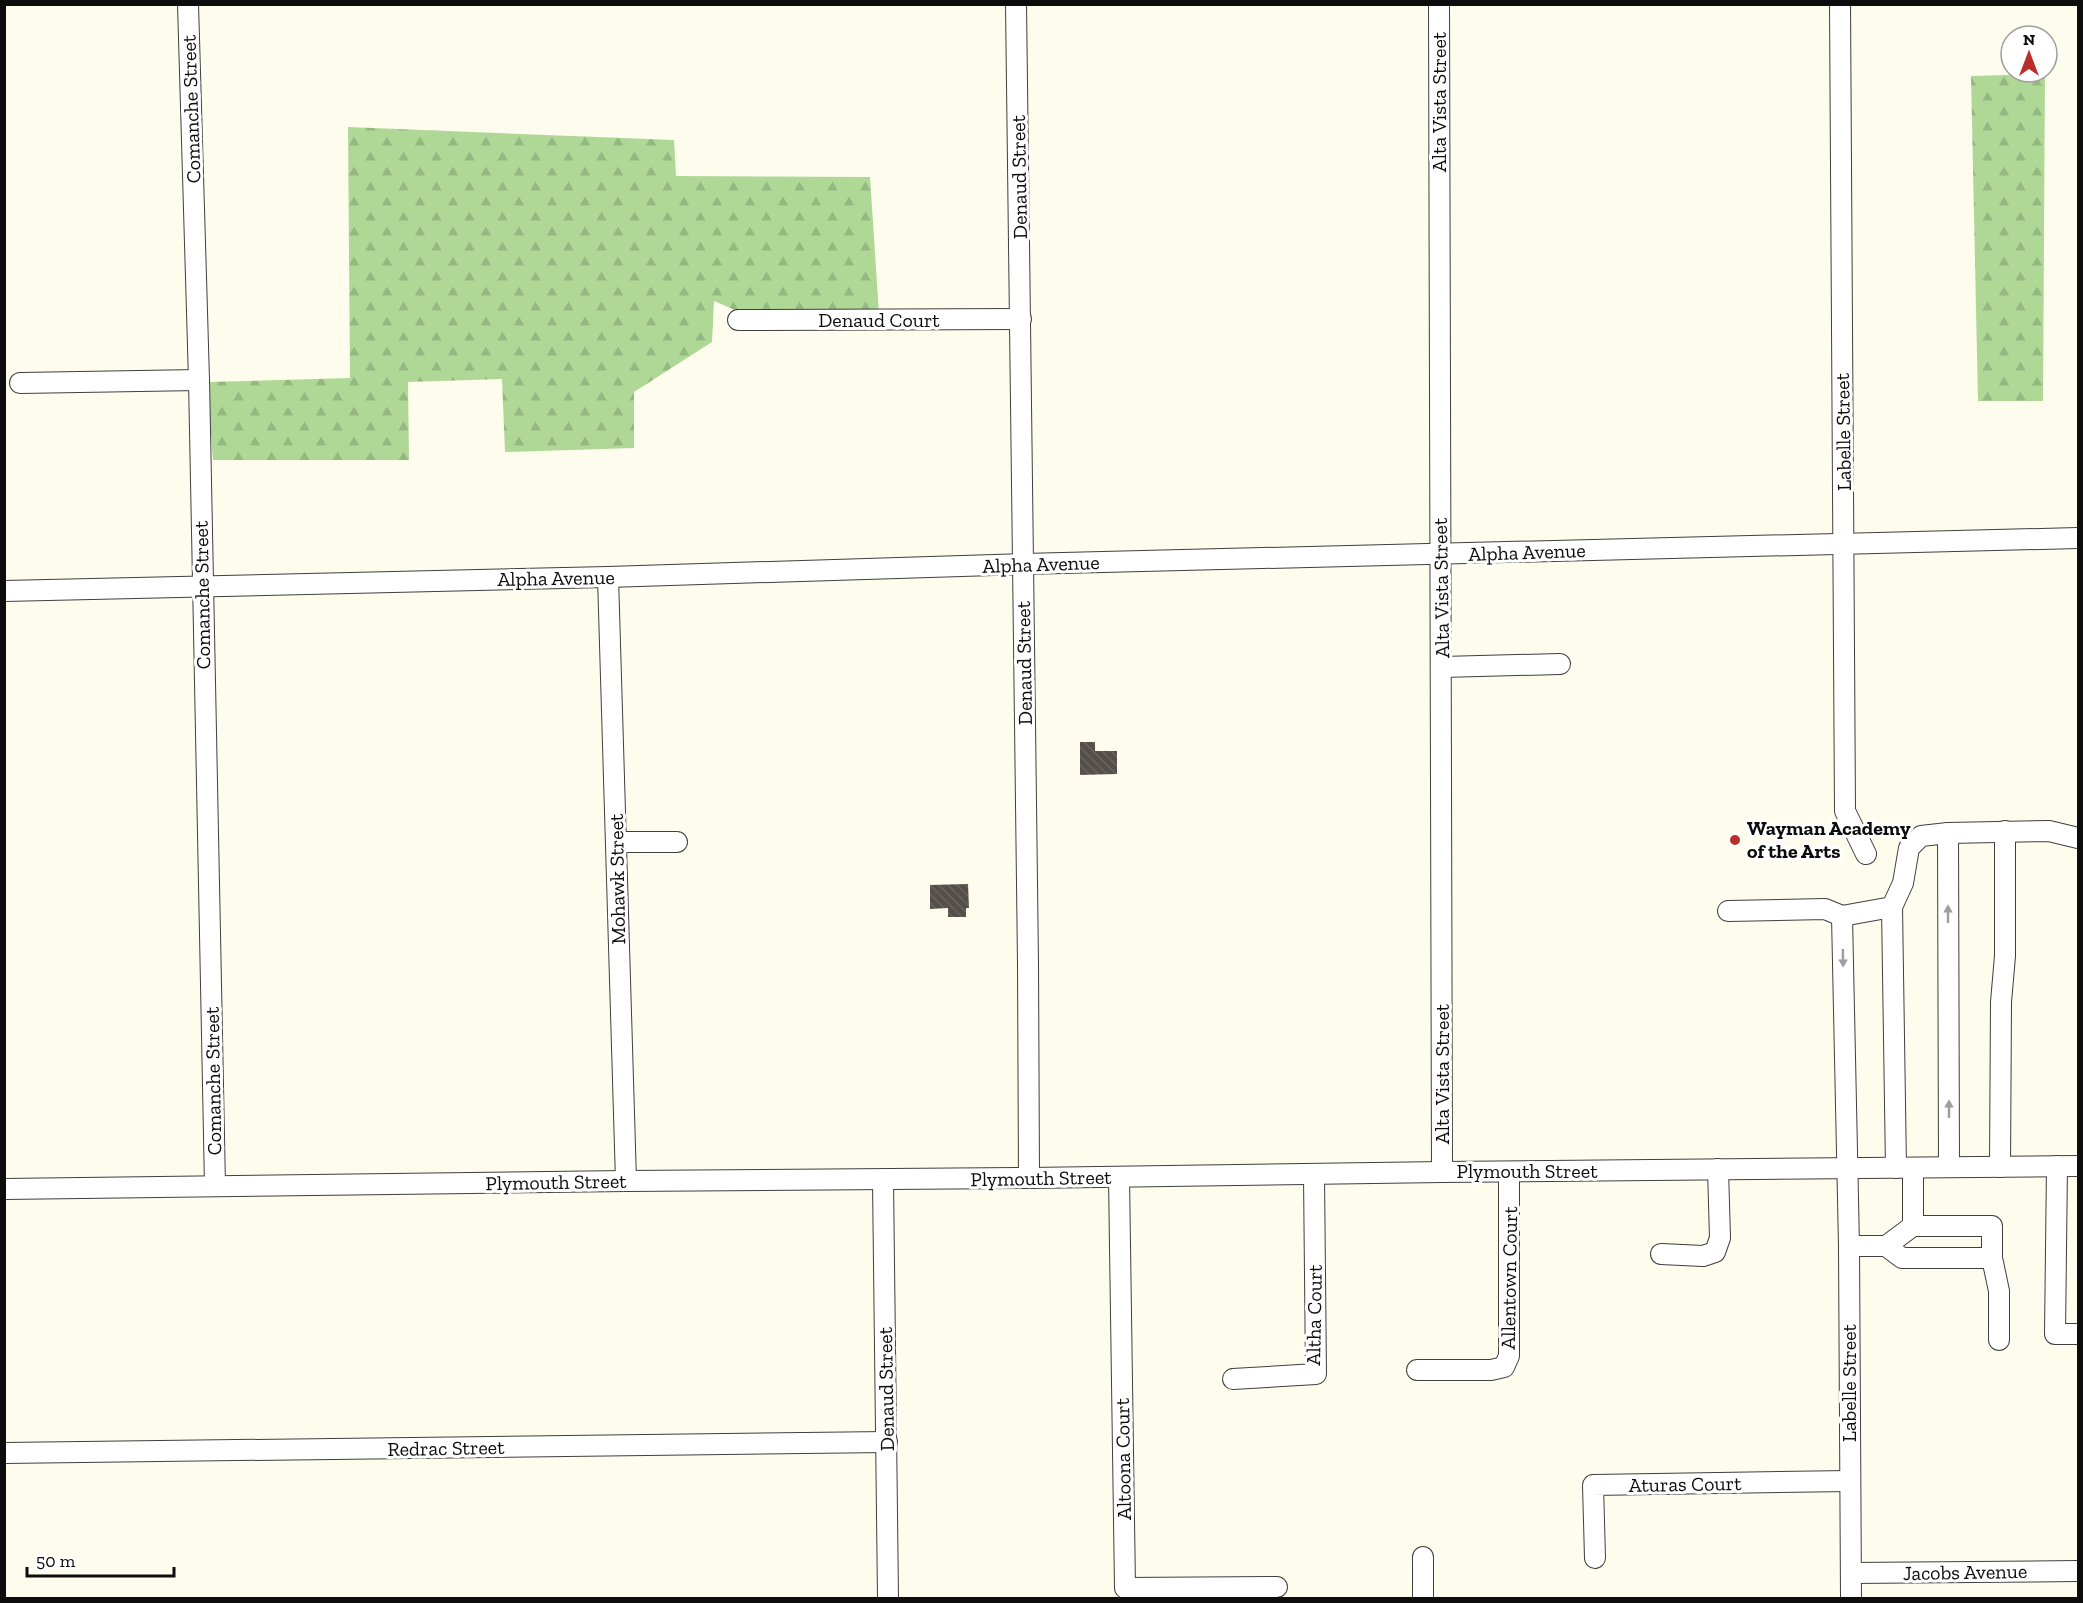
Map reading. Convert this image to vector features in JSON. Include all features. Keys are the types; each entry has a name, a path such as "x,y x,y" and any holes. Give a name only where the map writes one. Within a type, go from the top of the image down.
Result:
{"street":[{"name":"Comanche Street","path":"188,4 215,1186"},
{"name":"Denaud Street","path":"1016,4 1029,1178"},
{"name":"Alta Vista Street","path":"1439,4 1442,1172"},
{"name":"Labelle Street","path":"1840,4 1845,811 1866,855"},
{"name":"Denaud Court","path":"738,320 1021,319"},
{"path":"20,383 198,380"},
{"name":"Alpha Avenue","path":"4,591 2079,538"},
{"name":"Mohawk Street","path":"608,577 626,1181"},
{"path":"1442,667 1560,664"},
{"path":"2000,1167 2001,1002 2005,956 2005,831"},
{"path":"1913,1226 1904,1168 1892,907 1903,883 1909,848 1921,836 1948,833 2049,831 2079,838"},
{"path":"1948,833 1949,1167"},
{"path":"616,842 677,842"},
{"path":"1728,911 1825,909 1842,916 1892,907"},
{"name":"Labelle Street","path":"1842,916 1848,1168 1851,1599"},
{"path":"2057,1166 2055,1334 2079,1334"},
{"name":"Plymouth Street","path":"4,1190 626,1181 2079,1166"},
{"path":"1661,1254 1703,1256 1715,1252 1720,1238 1718,1169"},
{"name":"Allentown Court","path":"1417,1370 1491,1370 1504,1367 1509,1356 1509,1172"},
{"name":"Altha Court","path":"1233,1379 1316,1374 1314,1175"},
{"name":"Altoona Court","path":"1119,1177 1125,1588 1277,1587"},
{"name":"Denaud Street","path":"883,1180 888,1599"},
{"path":"1849,1246 1886,1246 1913,1226 1992,1226 1992,1258 1999,1291 1999,1340"},
{"path":"1886,1246 1902,1258 1992,1258"},
{"name":"Redrac Street","path":"4,1453 886,1442"},
{"name":"Aturas Court","path":"1595,1558 1593,1485 1850,1481"},
{"path":"1423,1557 1423,1599"},
{"name":"Jacobs Avenue","path":"1851,1573 2079,1571"}],"green space":[{"path":"1999,75 1999,84 2045,84 2043,401 1978,401 1971,76"},
{"path":"348,127 674,140 676,176 870,177 879,314 737,311 714,301 712,342 634,392 634,448 505,452 502,379 408,382 409,460 213,460 207,382 350,378"}],"building":[{"path":"1080,742 1095,742 1095,751 1117,751 1117,774 1080,775"},
{"path":"968,884 969,908 966,908 966,917 948,917 948,908 930,909 930,885"}],"place":[{"name":"Wayman Academy of the Arts","path":"1735,840"}]}
